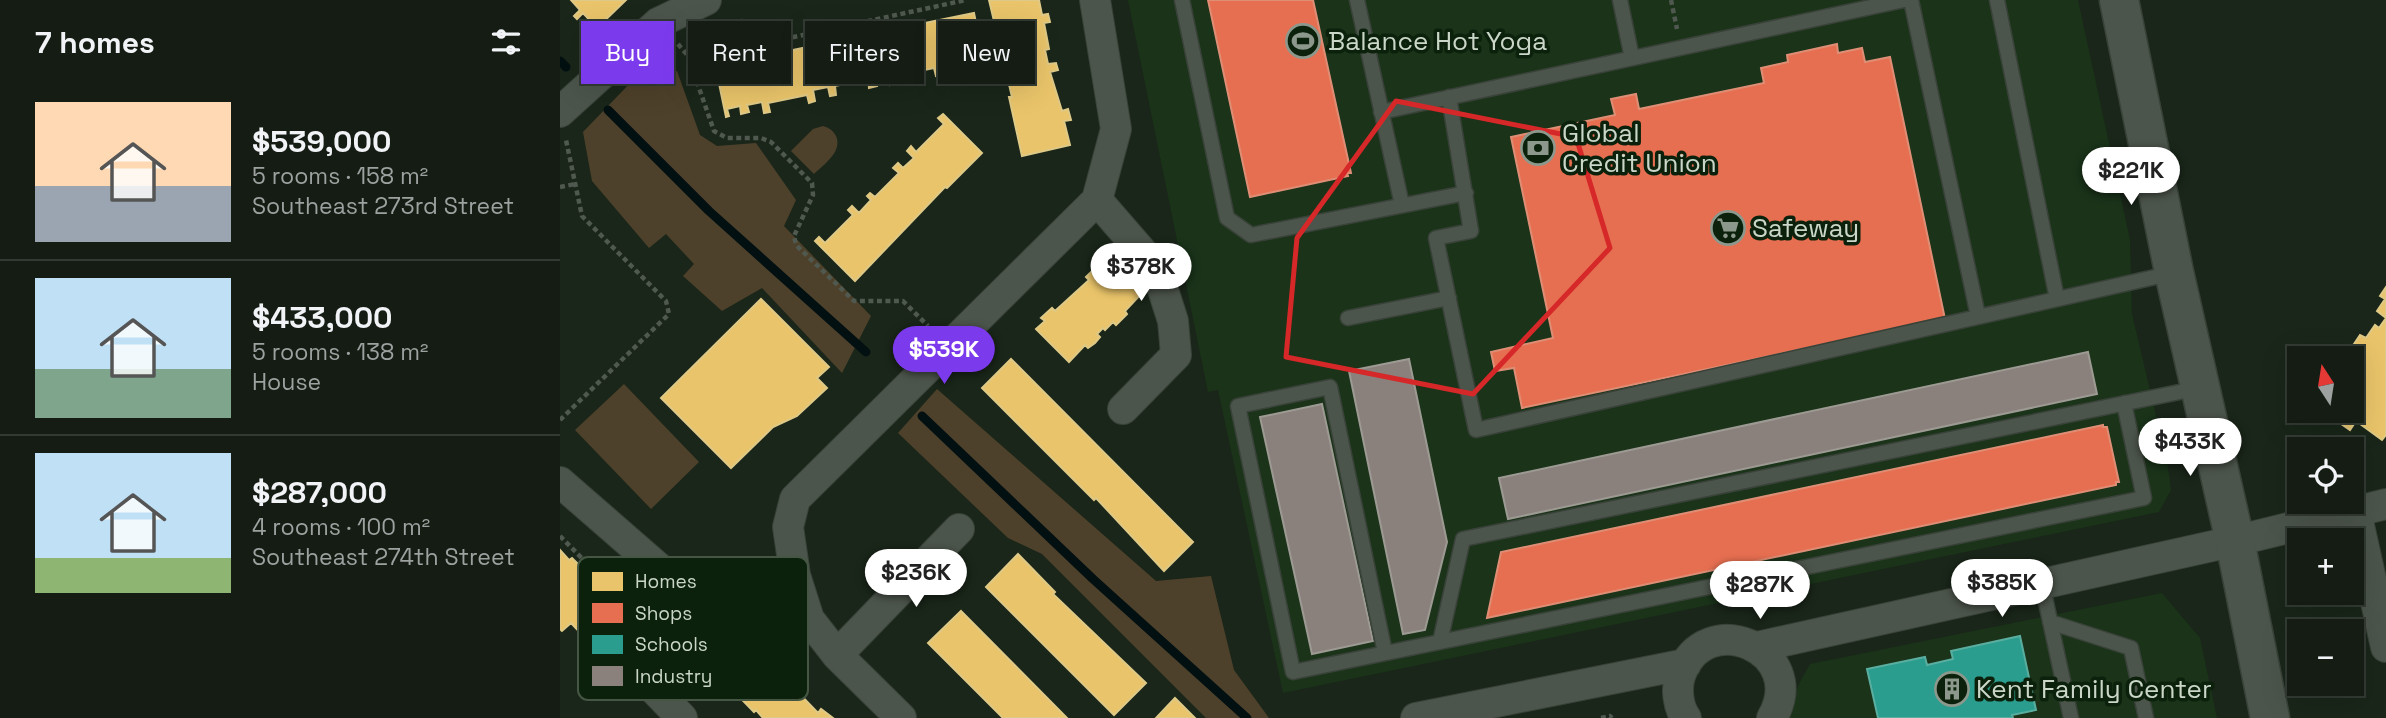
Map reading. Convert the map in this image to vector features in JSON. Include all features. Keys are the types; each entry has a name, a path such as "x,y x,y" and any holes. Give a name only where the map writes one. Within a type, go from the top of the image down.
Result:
{"main road":[{"path":"2119,0 2174,272 2235,541 2270,718"}],"street":[{"path":"662,21 706,0"},
{"path":"792,557 788,527 795,499 1097,200 1116,129 1095,0"},
{"path":"564,122 600,84"},
{"path":"1097,200 1156,268 1173,321 1175,355 1123,409"},
{"path":"560,482 646,557"},
{"path":"2364,510 2386,504"},
{"path":"1757,647 2348,514"},
{"path":"2356,514 2386,647"},
{"path":"837,655 959,528"},
{"path":"808,616 837,655 901,718"},
{"path":"1686,718 1678,697 1679,680 1686,664 1696,651 1710,643 1726,639 1757,647 1770,659 1778,674 1781,691 1778,708 1772,718"},
{"path":"1416,718 1686,664"},
{"path":"664,700 682,718"}],"lane":[{"path":"1182,0 1227,218 1251,235 1466,193"},
{"path":"1357,0 1402,205"},
{"path":"1620,0 1632,58"},
{"path":"1911,0 1978,316"},
{"path":"1997,0 2057,299"},
{"path":"1381,111 1896,1"},
{"path":"1449,97 1471,232 1436,238 1476,430 2174,272"},
{"path":"1349,318 1449,298"},
{"path":"1385,653 1330,387 1238,406 1293,672 2144,498 2124,403"},
{"path":"1440,642 1463,539 2200,388"},
{"path":"2042,584 2071,718"},
{"path":"2050,622 2131,648 2146,718"}],"path":[{"path":"791,38 966,0"},
{"path":"674,41 688,56 714,131 727,138 761,138 771,142 811,183 813,195 794,236 796,245 854,300 903,301 948,346"},
{"path":"560,420 669,314 666,301 582,216 564,122"},
{"path":"560,187 575,184"},
{"path":"560,536 581,557"},
{"path":"1601,718 1612,718"}],"highlighted area":[{"path":"1396,101 1576,137 1610,248 1473,394 1286,357 1297,238"}],"shaded area":[{"path":"1128,0 2078,0 2130,240 2132,314 2171,490 2159,512 1283,693 1218,390 1208,392"},
{"path":"677,71 700,135 717,146 756,143 796,200 784,226 871,316 842,373 762,288 722,311 683,276 694,264 666,234 649,248 592,181 583,132 629,84 674,84 674,72"},
{"path":"823,126 835,134 837,147 831,158 814,174 791,151 813,129"},
{"path":"624,384 699,462 651,509 575,430"},
{"path":"937,389 1156,581 1211,576 1234,670 1269,718 1206,718 1042,554 1008,538 898,433"},
{"path":"2162,593 2200,638 2217,718 1786,718 1810,664"}],"building: Homes":[{"path":"571,0 626,0 604,21 590,21 583,13 577,19 574,16 580,10"},
{"path":"989,0 1039,0 1042,15 1048,14 1050,22 1044,23 1049,49 1045,50 1048,64 1056,63 1058,70 1050,72 1062,111 1068,109 1071,120 1064,121 1070,145 1022,156 1009,97 1012,97 1009,84 1035,84 1035,21 994,21"},
{"path":"974,13 976,21 938,21 938,76 934,68 924,70 924,23"},
{"path":"805,48 805,84 844,84 835,86 836,95 830,96 828,87 813,90 815,101 809,103 807,95 768,103 770,112 764,113 762,102 747,105 749,112 741,114 740,106 727,109 729,116 726,117 719,84 791,84 791,50"},
{"path":"943,114 982,153 945,187 855,281 815,241 819,237 825,243 853,215 848,210 852,206 859,213 871,200 867,196 870,193 875,197 899,173 893,168 898,163 903,168 914,158 907,151 911,146 916,152 944,124 938,118"},
{"path":"1109,260 1142,293 1116,325 1113,322 1105,330 1103,328 1097,334 1100,337 1095,343 1088,348 1085,345 1069,362 1036,329 1045,321 1041,318 1052,308 1055,311 1089,280 1086,277 1097,266 1101,269"},
{"path":"2386,287 2386,318 2377,311 2385,299 2380,296"},
{"path":"761,299 829,367 817,378 827,388 797,416 773,427 731,468 661,398"},
{"path":"2386,318 2386,435 2382,440 2360,424 2364,424 2364,346 2353,346 2360,335 2366,338 2375,325 2379,328"},
{"path":"1011,359 1193,542 1164,571 1096,498 1094,500 982,388"},
{"path":"2341,424 2354,424 2350,430"},
{"path":"560,550 569,560 572,558 578,564 578,630 571,623 562,631"},
{"path":"1018,554 1055,592 1053,594 1146,683 1114,715 986,587"},
{"path":"961,611 1067,718 1003,718 928,643"},
{"path":"1175,698 1195,718 1156,718"},
{"path":"742,700 805,700 818,713 821,709 833,718 763,718 756,710 754,712"}],"building: Shops":[{"path":"1208,0 1313,0 1351,173 1347,173 1348,176 1250,197"},
{"name":"Safeway","path":"1837,44 1838,53 1862,48 1865,62 1890,57 1945,319 1522,408 1514,368 1495,371 1491,352 1553,338 1511,137 1615,115 1611,99 1636,94 1639,109 1764,83 1761,68 1788,62 1787,55"},
{"path":"2103,425 2107,427 2119,482 2116,482 2116,485 1487,618 1501,552"}],"building: Schools":[{"name":"Kent Family Center","path":"2020,636 2036,710 2012,715 2013,718 1878,718 1867,669 1925,657 1927,665 1953,659 1951,651"}],"building: Industry":[{"path":"2088,352 2097,394 1508,519 1499,478"},
{"path":"1409,359 1447,542 1425,630 1403,634 1349,371"},
{"path":"1322,404 1373,641 1312,654 1260,417"}],"waterway":[{"path":"560,61 566,67"},
{"path":"608,110 709,211 866,352"},
{"path":"922,416 1093,579 1247,718"}],"place":[{"name":"Balance Hot Yoga","path":"1303,41"},
{"name":"Global Credit Union","path":"1538,148"},
{"name":"Safeway","path":"1728,228"},
{"name":"Kent Family Center","path":"1952,689"}]}
